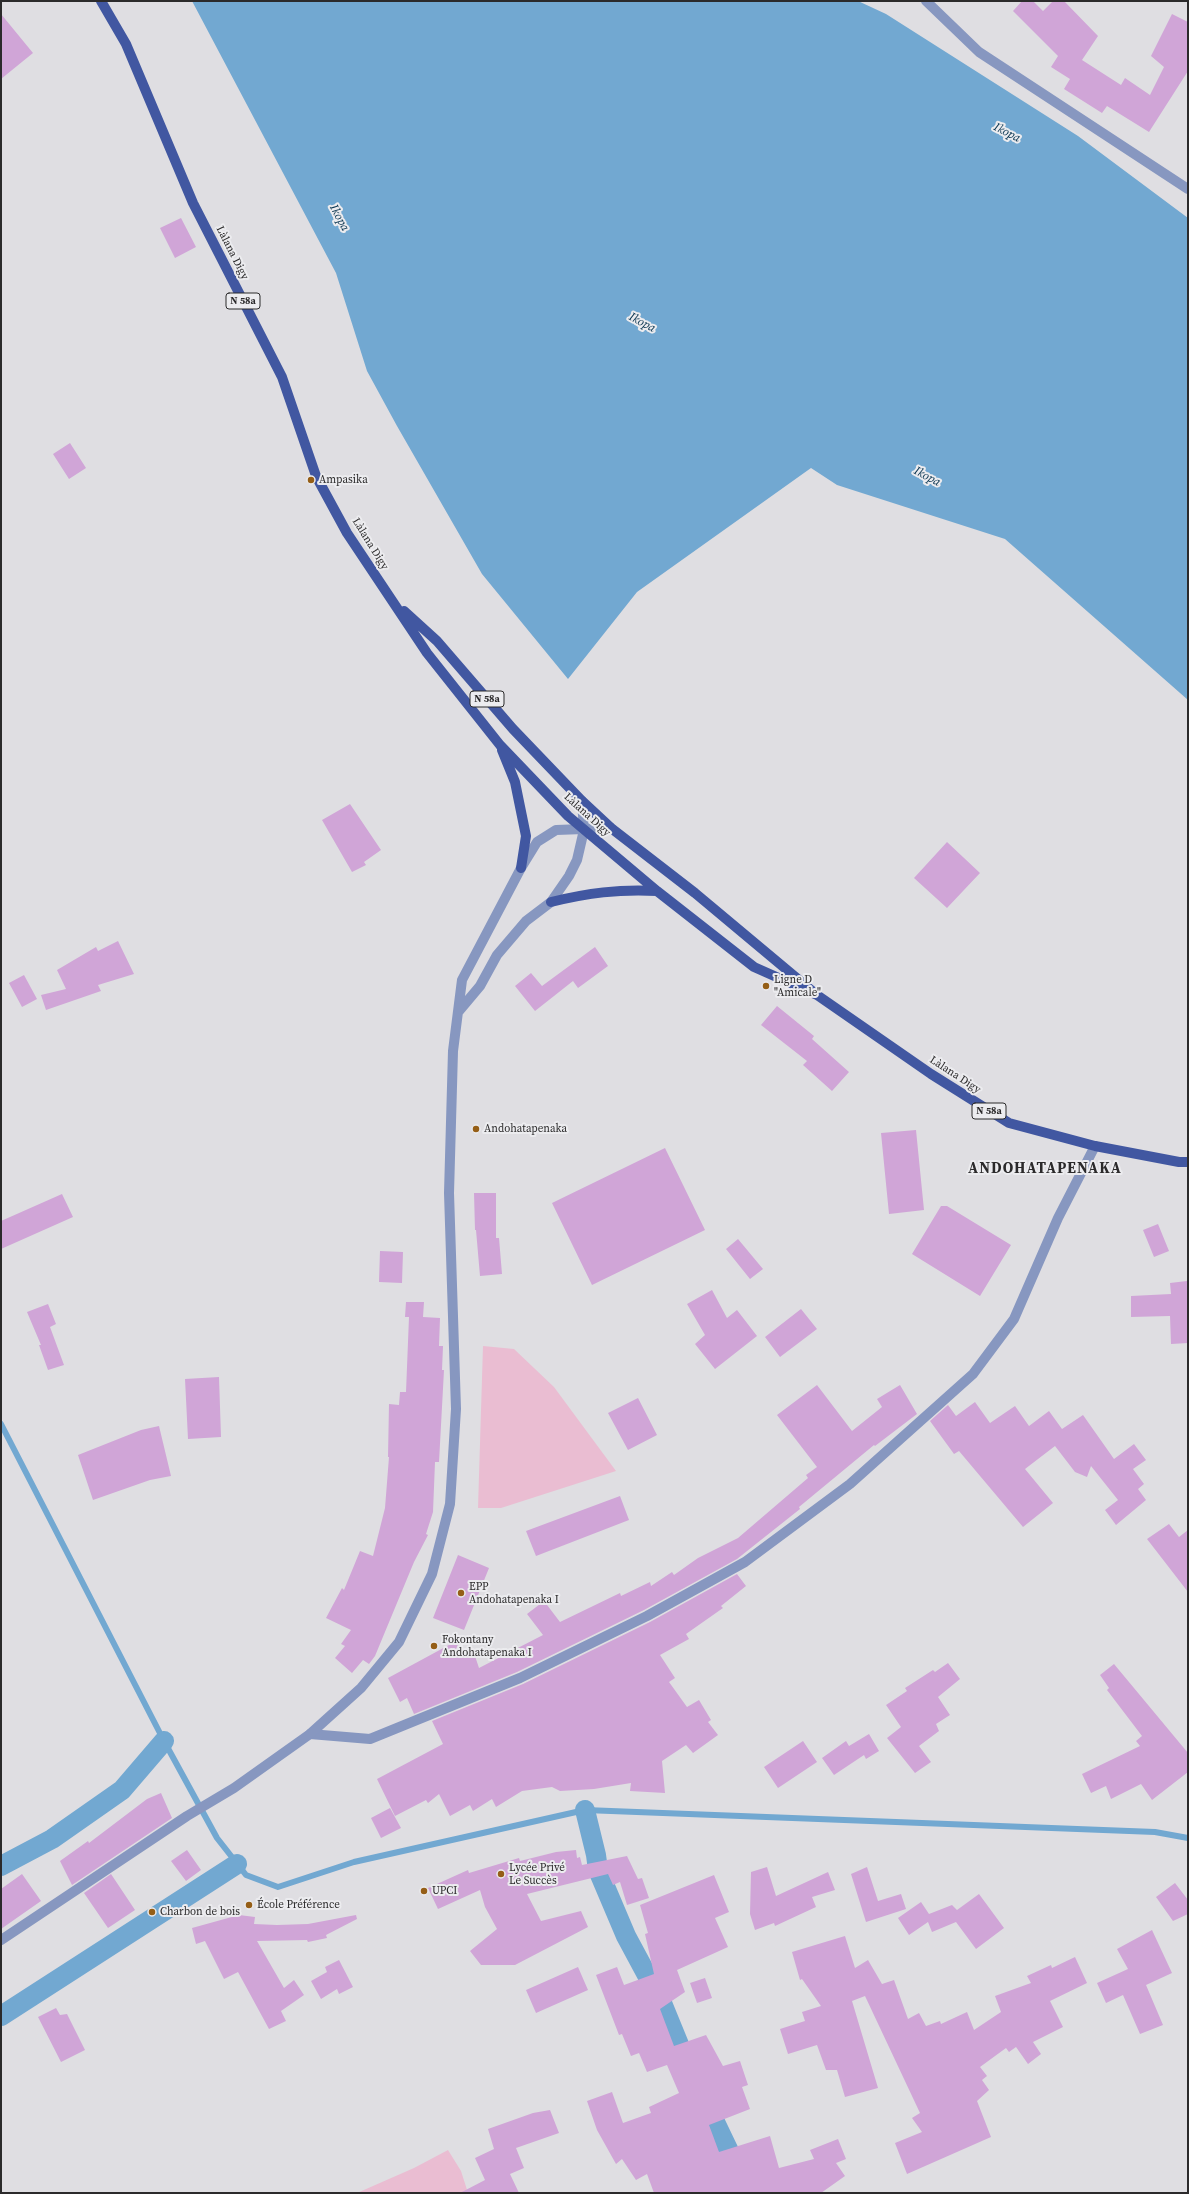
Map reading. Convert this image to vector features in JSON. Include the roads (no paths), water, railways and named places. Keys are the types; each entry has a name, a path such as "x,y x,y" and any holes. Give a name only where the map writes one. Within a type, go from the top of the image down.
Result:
{"main road":[{"name":"Làlana Digy","path":"101,1 126,44 193,203 282,377 316,476 347,533 427,653 500,745 568,816 657,891 754,967 817,995"},
{"name":"Làlana Digy","path":"390,598 436,641 513,729 582,801 611,828 694,893 817,995 931,1074 1009,1124 1095,1146 1188,1162"},
{"path":"500,745 514,782 522,812 526,836 521,868"},
{"path":"551,902 606,891 626,889 657,891"}],"street":[{"path":"926,1 979,52 1188,189"},
{"path":"459,1011 480,986 497,954 526,921 551,902 569,876 577,860 584,830 582,801"},
{"path":"1,1940 187,1816 222,1796 310,1734 360,1688 399,1642 432,1574 450,1504 456,1409 449,1193 453,1051 462,980 521,868 537,842 556,830 611,828"},
{"path":"310,1734 370,1739 520,1678 647,1616 745,1562 843,1488 973,1374 1014,1319 1058,1218 1095,1146"}],"water":[{"name":"Ikopa","path":"192,1 858,1 886,14 1078,136 1188,218 1188,700 1005,539 837,485 811,468 637,592 568,679 482,574 397,426 367,371 336,273"}],"waterway":[{"path":"1,1424 164,1741 217,1838 246,1875 278,1887 354,1862 585,1810 1155,1832 1188,1838"},
{"path":"1,1866 52,1839 122,1790 164,1741"},
{"path":"585,1810 596,1855 598,1870 626,1936 662,2003 689,2069"},
{"path":"1,2016 237,1864"},
{"path":"704,2099 749,2193"}],"place":[{"name":"Ampasika","path":"311,480"},
{"name":"Ligne D \"Amicale\"","path":"766,986"},
{"name":"Andohatapenaka","path":"476,1129"},
{"name":"EPP Andohatapenaka I","path":"461,1593"},
{"name":"Fokontany Andohatapenaka I","path":"434,1646"},
{"name":"Lycée Privé Le Succès","path":"501,1874"},
{"name":"UPCI","path":"424,1891"},
{"name":"École Préférence","path":"249,1905"},
{"name":"Charbon de bois","path":"152,1912"}],"district":[{"name":"ANDOHATAPENAKA","path":"1045,1169"}]}
